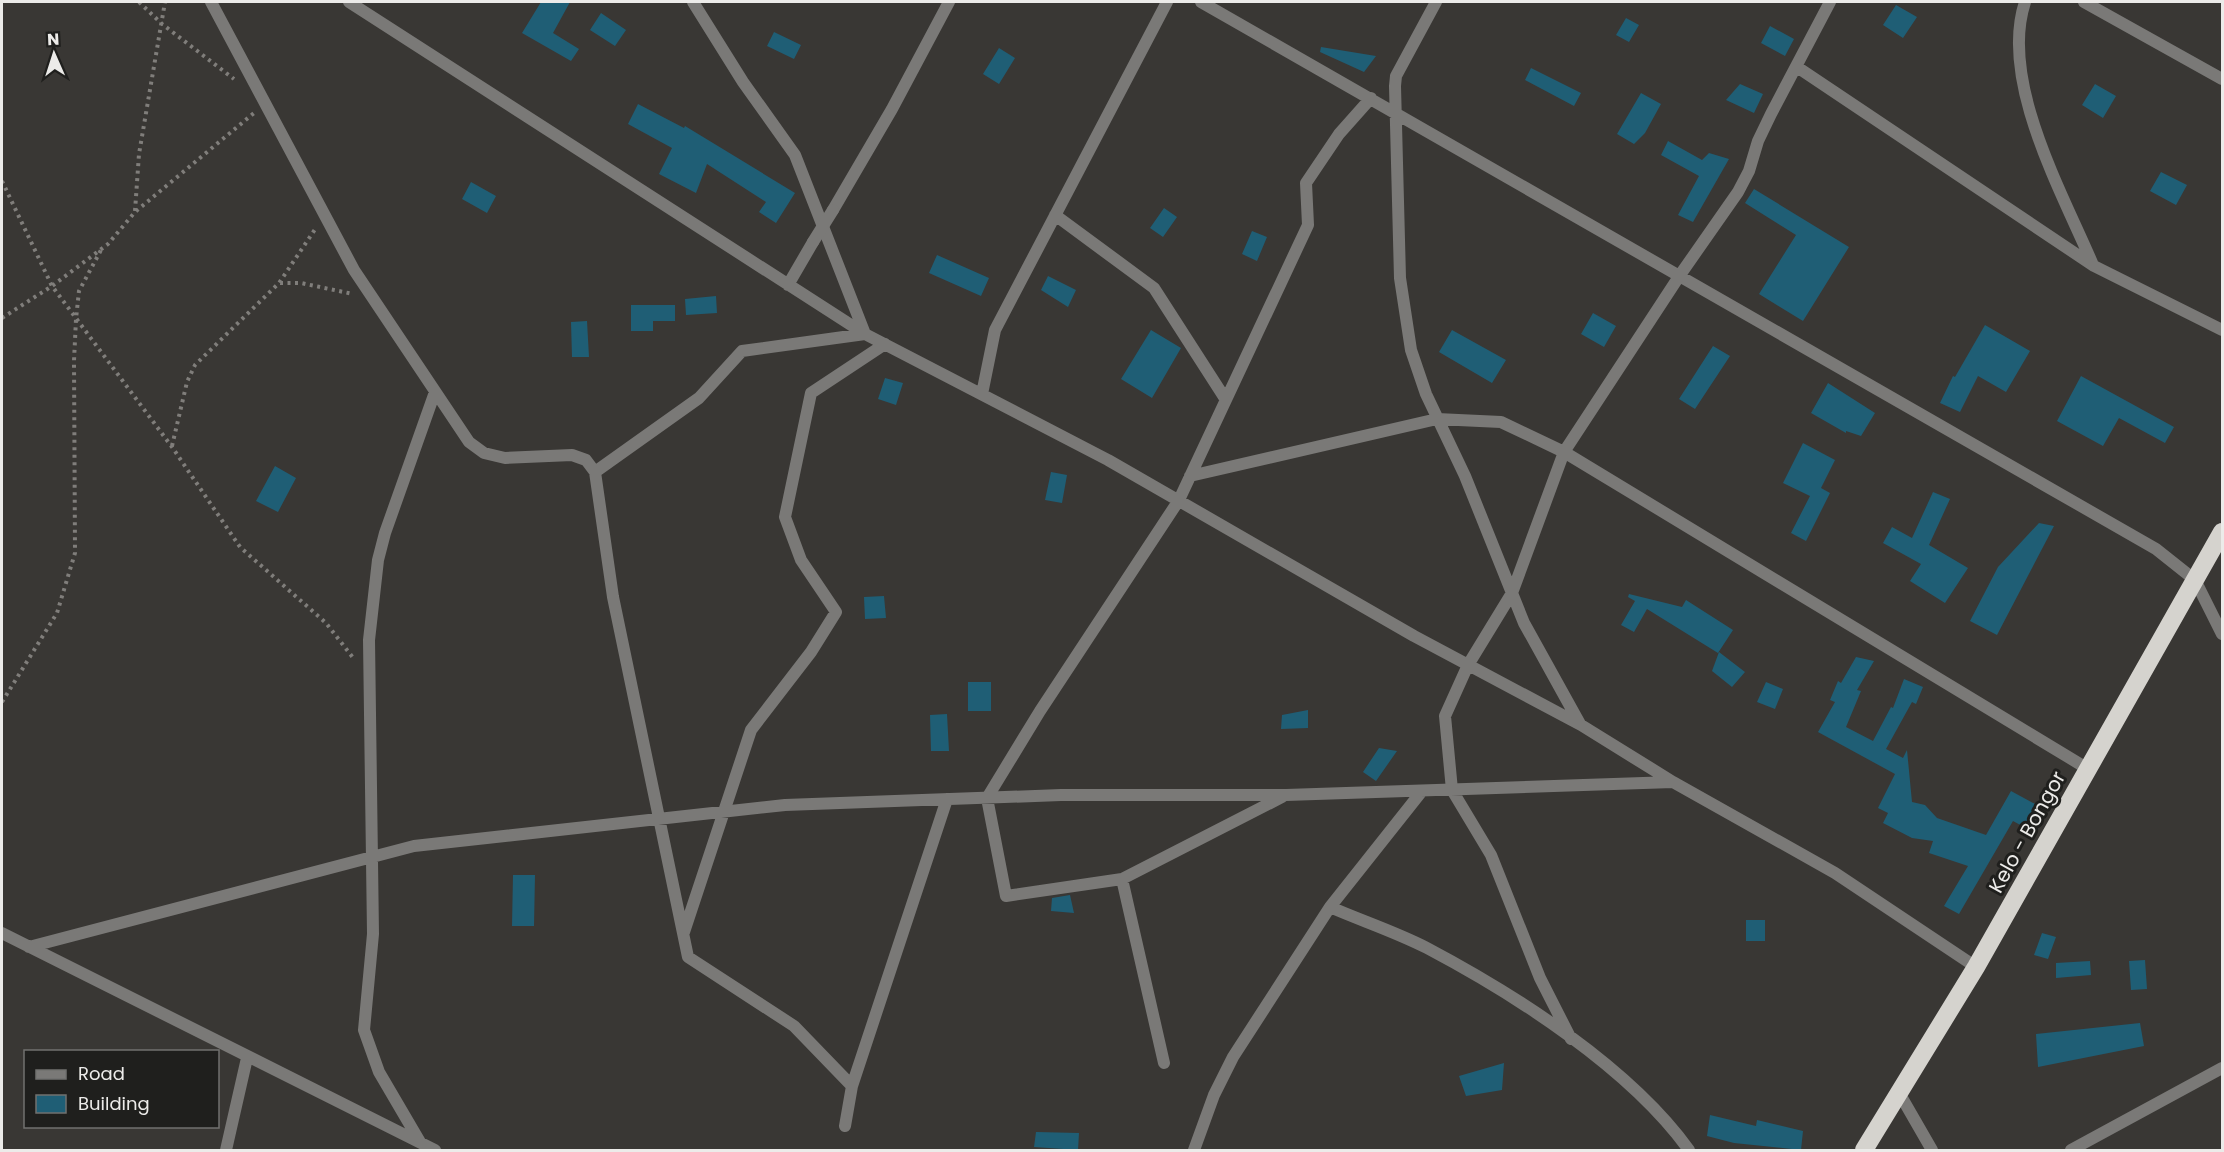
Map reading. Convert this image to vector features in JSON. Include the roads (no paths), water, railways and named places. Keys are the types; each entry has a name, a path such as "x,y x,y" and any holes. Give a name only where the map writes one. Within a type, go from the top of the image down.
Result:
{"highway":[{"name":"Kelo - Bongor","path":"1864,1150 1976,967 2223,532"}],"street":[{"path":"211,2 354,270 469,442 484,453 505,458 572,455 586,460 595,472 613,597 688,957 794,1026 852,1086"},
{"path":"349,2 865,334 1108,460 1468,664 1581,724 1672,782 1835,873 1976,967"},
{"path":"693,2 743,82 795,155 865,334"},
{"path":"788,285 892,109 949,2"},
{"path":"982,394 995,330 1167,2"},
{"path":"1201,2 2156,549 2195,580 2223,634"},
{"path":"1436,2 1396,76 1400,278 1403,312 1411,350 1437,419 1465,476 1512,593 1550,673 1581,724"},
{"path":"1571,1039 1540,978 1491,855 1452,790 1445,716 1468,664 1512,593 1564,452 1680,275 1738,192 1749,171 1758,141 1830,2"},
{"path":"2025,2 2021,14 2018,51 2028,102 2044,150 2094,266"},
{"path":"2084,2 2223,79"},
{"path":"1797,68 2094,266 2223,330"},
{"path":"1286,795 1122,879 1006,896 987,798 1040,711 1179,500 1308,225 1306,183 1339,134 1371,98"},
{"path":"1055,215 1154,288 1226,400"},
{"path":"595,472 699,398 742,351 865,334"},
{"path":"684,933 751,730 811,652 836,612 801,560 785,517 811,393 885,344"},
{"path":"420,1142 379,1072 363,1030 373,934 369,624 378,560 394,502 435,392"},
{"path":"1190,476 1437,419 1501,422 1564,452 2088,769"},
{"path":"29,947 414,846 490,835 724,811 785,805 947,799 1286,795 1672,782"},
{"path":"1194,1150 1214,1095 1233,1057 1330,907 1422,791"},
{"path":"845,1126 852,1086 947,799"},
{"path":"1122,879 1164,1063"},
{"path":"1330,907 1425,947 1486,982 1571,1039 1609,1066 1646,1098 1689,1150"},
{"path":"2,933 247,1058 435,1150"},
{"path":"226,1150 247,1058"},
{"path":"2070,1150 2223,1068"},
{"path":"1898,1091 1932,1150"}]}
